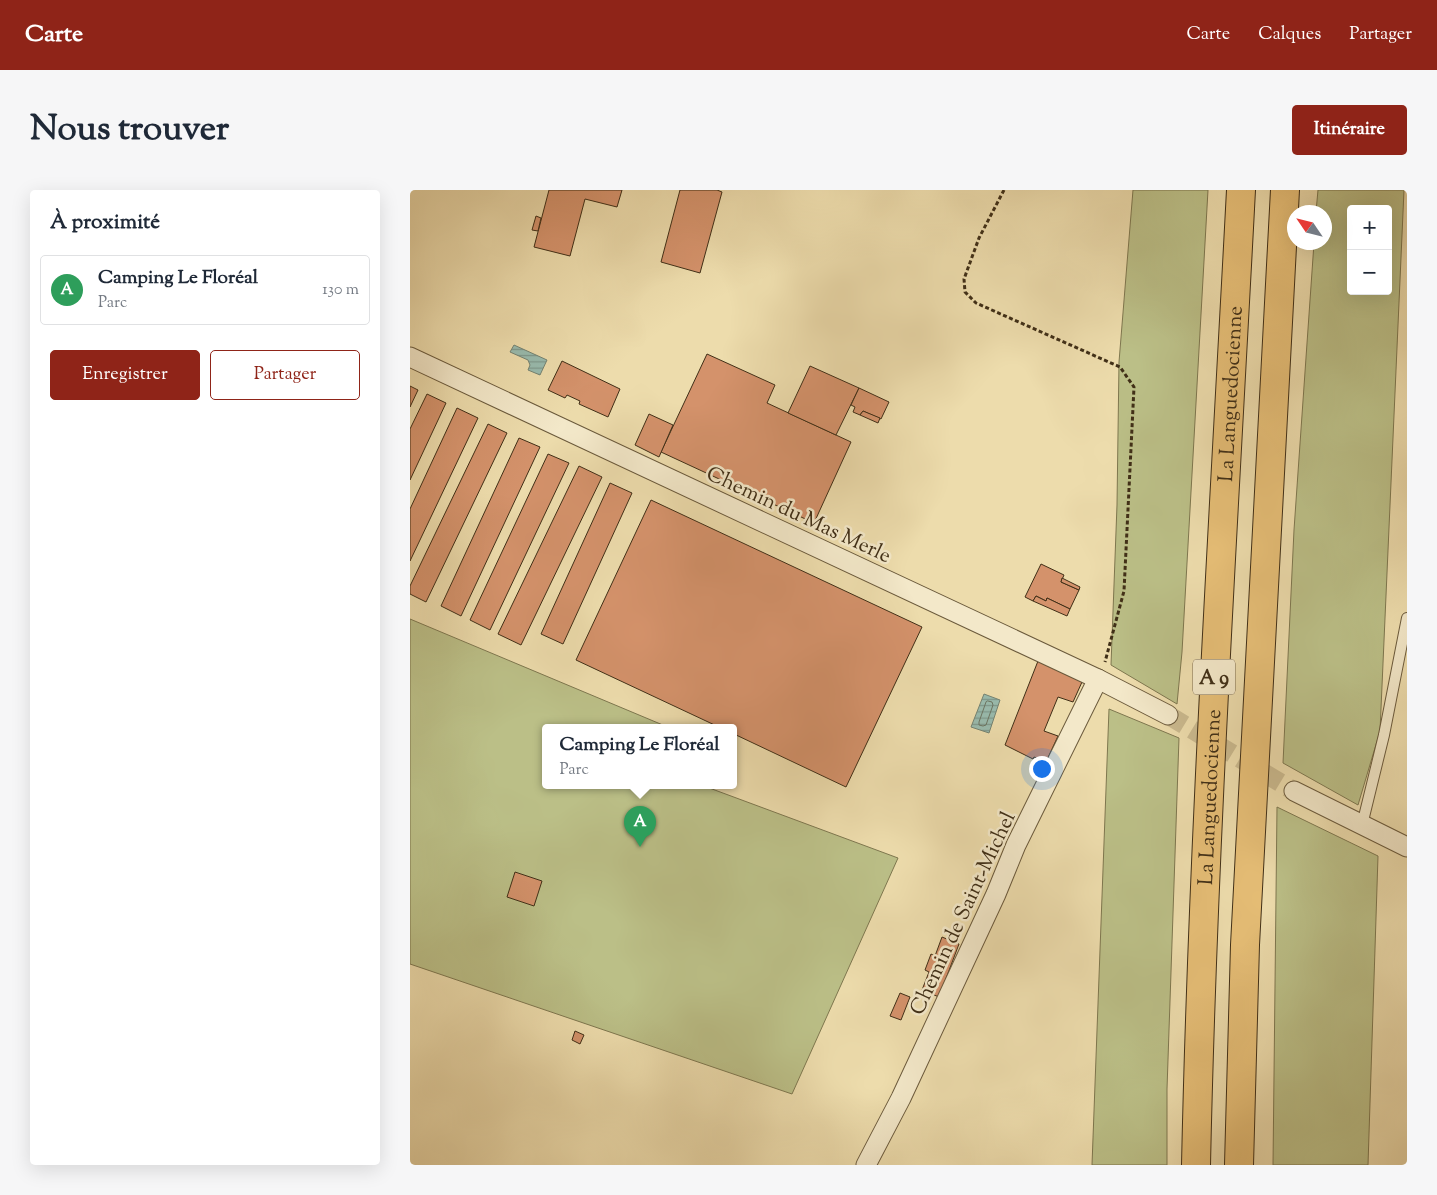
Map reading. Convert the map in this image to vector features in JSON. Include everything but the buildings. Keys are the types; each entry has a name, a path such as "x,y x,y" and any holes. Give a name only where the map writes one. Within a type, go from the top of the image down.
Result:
{"highway":[{"name":"La Languedocienne","path":"1196,1165 1199,1018 1215,648 1242,190"},
{"name":"La Languedocienne","path":"1240,1165 1246,935 1285,190"}],"street":[{"name":"Chemin du Mas Merle","path":"410,357 1098,679 1168,715"},
{"name":"Chemin de Saint-Michel","path":"866,1165 901,1098 996,894 1016,846 1098,679"},
{"path":"1294,791 1407,847"}],"lane":[{"path":"1362,825 1384,735 1407,618"}],"path":[{"path":"1004,190 979,238 964,279 965,292 976,303 1120,367 1134,386 1124,591 1104,666 1098,679"}],"green space":[{"path":"1133,190 1208,190 1182,652 1177,704 1111,665 1117,505 1119,362"},
{"path":"1318,190 1404,190 1380,731 1358,805 1283,763 1294,530 1314,250 1332,250 1332,205 1317,205"},
{"path":"410,619 660,724 542,724 542,789 712,789 898,858 792,1094 410,964"},
{"path":"1109,709 1179,738 1167,1089 1167,1165 1092,1165"},
{"path":"1277,807 1378,856 1368,1165 1273,1165"}],"water":[{"path":"514,345 547,360 540,375 528,370 530,365 528,360 510,352"},
{"path":"984,694 1000,700 989,733 971,727"}],"tunnel":[{"path":"1168,715 1294,791"}],"place":[{"name":"Camping Le Floréal","path":"640,847"}]}
